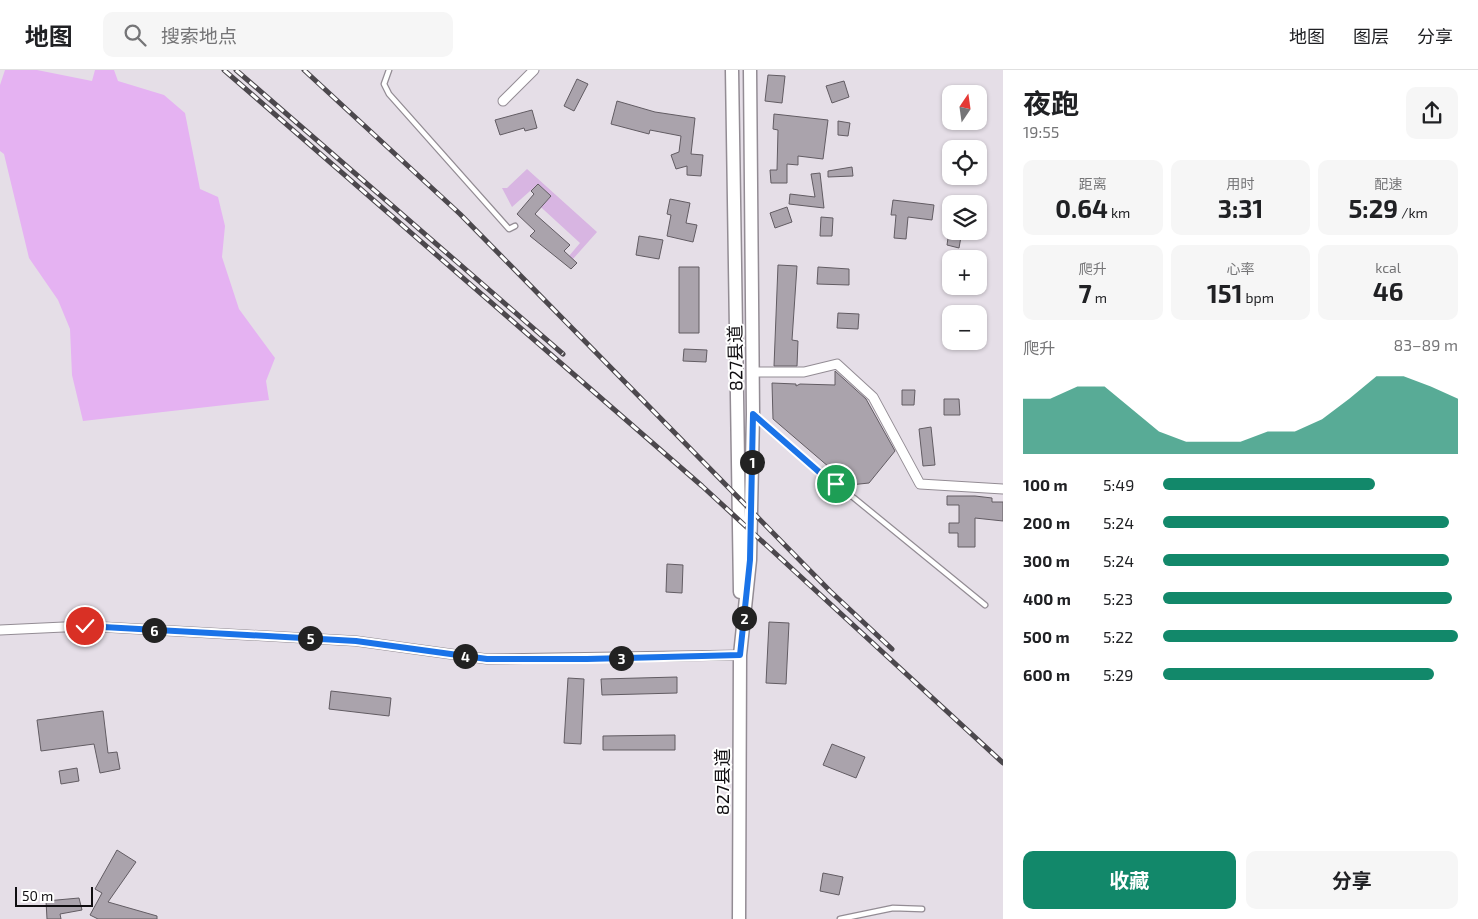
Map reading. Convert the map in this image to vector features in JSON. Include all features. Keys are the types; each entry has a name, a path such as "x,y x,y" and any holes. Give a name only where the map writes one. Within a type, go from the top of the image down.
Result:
{"main road":[{"name":"827县道","path":"732,70 741,650 738,917"},
{"name":"827县道","path":"741,650 750,560 753,414 750,70"}],"street":[{"path":"503,101 534,70"},
{"path":"752,372 804,372 837,364 873,397 920,484 1003,489"},
{"path":"0,630 85,626 356,641 487,659 587,659 741,650"}],"lane":[{"path":"389,70 384,84 389,94 509,229 515,226"},
{"path":"753,414 826,478 870,510 985,605"},
{"path":"840,919 892,908 922,909"}],"shaded area":[{"path":"5,70 37,70 92,81 95,70 114,70 118,81 164,95 185,113 200,189 218,197 225,226 222,257 239,309 275,358 266,381 269,400 83,421 72,375 70,329 58,300 29,258 4,154 0,151 0,85"},
{"path":"527,169 597,232 573,259 569,256 580,243 532,199 535,195 544,204 551,196 538,184 512,207 502,188 507,188"}],"building":[{"path":"768,75 785,76 782,103 765,101"},
{"path":"577,79 588,84 574,111 564,106"},
{"path":"844,81 849,97 832,103 826,86"},
{"path":"617,101 655,112 695,118 691,154 703,155 701,176 687,175 687,166 676,169 671,155 679,152 681,136 650,130 649,134 611,124"},
{"path":"532,110 537,128 525,131 524,128 500,135 495,120"},
{"path":"774,114 828,120 823,159 798,156 798,165 787,164 787,183 771,183 770,170 777,170 778,130 773,129"},
{"path":"838,121 850,123 848,136 838,135"},
{"path":"852,167 853,176 828,177 828,171"},
{"path":"820,173 824,208 789,204 790,194 815,197 811,174"},
{"path":"538,184 551,196 535,214 570,245 564,251 577,263 571,269 530,236 535,231 517,214 534,194 531,191"},
{"path":"670,199 690,203 686,223 697,225 693,242 667,236 671,215 667,214"},
{"path":"893,200 934,205 932,220 908,217 906,239 894,238 896,215 891,215"},
{"path":"787,207 792,222 775,228 770,213"},
{"path":"821,217 833,218 832,236 820,236"},
{"path":"639,236 663,240 659,259 636,255"},
{"path":"948,240 960,240 959,248 947,245"},
{"path":"778,265 797,266 792,340 798,341 797,366 774,366"},
{"path":"679,267 699,267 699,333 679,333"},
{"path":"818,267 849,269 849,285 817,284"},
{"path":"838,313 859,314 858,329 837,328"},
{"path":"684,349 707,350 706,362 683,361"},
{"path":"835,371 866,399 895,451 869,483 850,485 773,419 772,383 796,384 796,386 800,384 835,385"},
{"path":"902,390 915,390 914,405 902,405"},
{"path":"944,399 959,399 960,415 944,415"},
{"path":"931,427 935,465 923,466 919,429"},
{"path":"947,496 975,496 992,498 992,502 1003,502 1003,521 975,518 975,547 958,547 958,533 949,533 949,523 959,523 959,505 947,505"},
{"path":"667,564 683,565 682,593 666,592"},
{"path":"769,622 789,623 786,684 766,683"},
{"path":"677,677 677,693 602,695 601,679"},
{"path":"568,678 584,679 581,744 564,743"},
{"path":"331,691 391,698 389,716 329,709"},
{"path":"103,711 108,753 117,752 120,769 100,773 94,744 41,751 37,720"},
{"path":"675,735 675,750 603,750 603,736"},
{"path":"832,744 865,757 856,778 823,765"},
{"path":"77,768 79,781 61,784 59,771"},
{"path":"117,850 136,862 108,902 157,916 157,919 98,919 90,915 102,893 95,889"},
{"path":"823,873 843,877 839,895 820,891"},
{"path":"79,898 82,910 60,914 61,919 47,919 46,901"}],"railway":[{"path":"224,70 702,486 1003,763"},
{"path":"236,70 563,354"},
{"path":"304,70 460,214 830,591 892,649"}],"route":[{"path":"85,626 356,641 487,659 587,659 740,655 750,560 753,414 826,478 836,484"}]}
